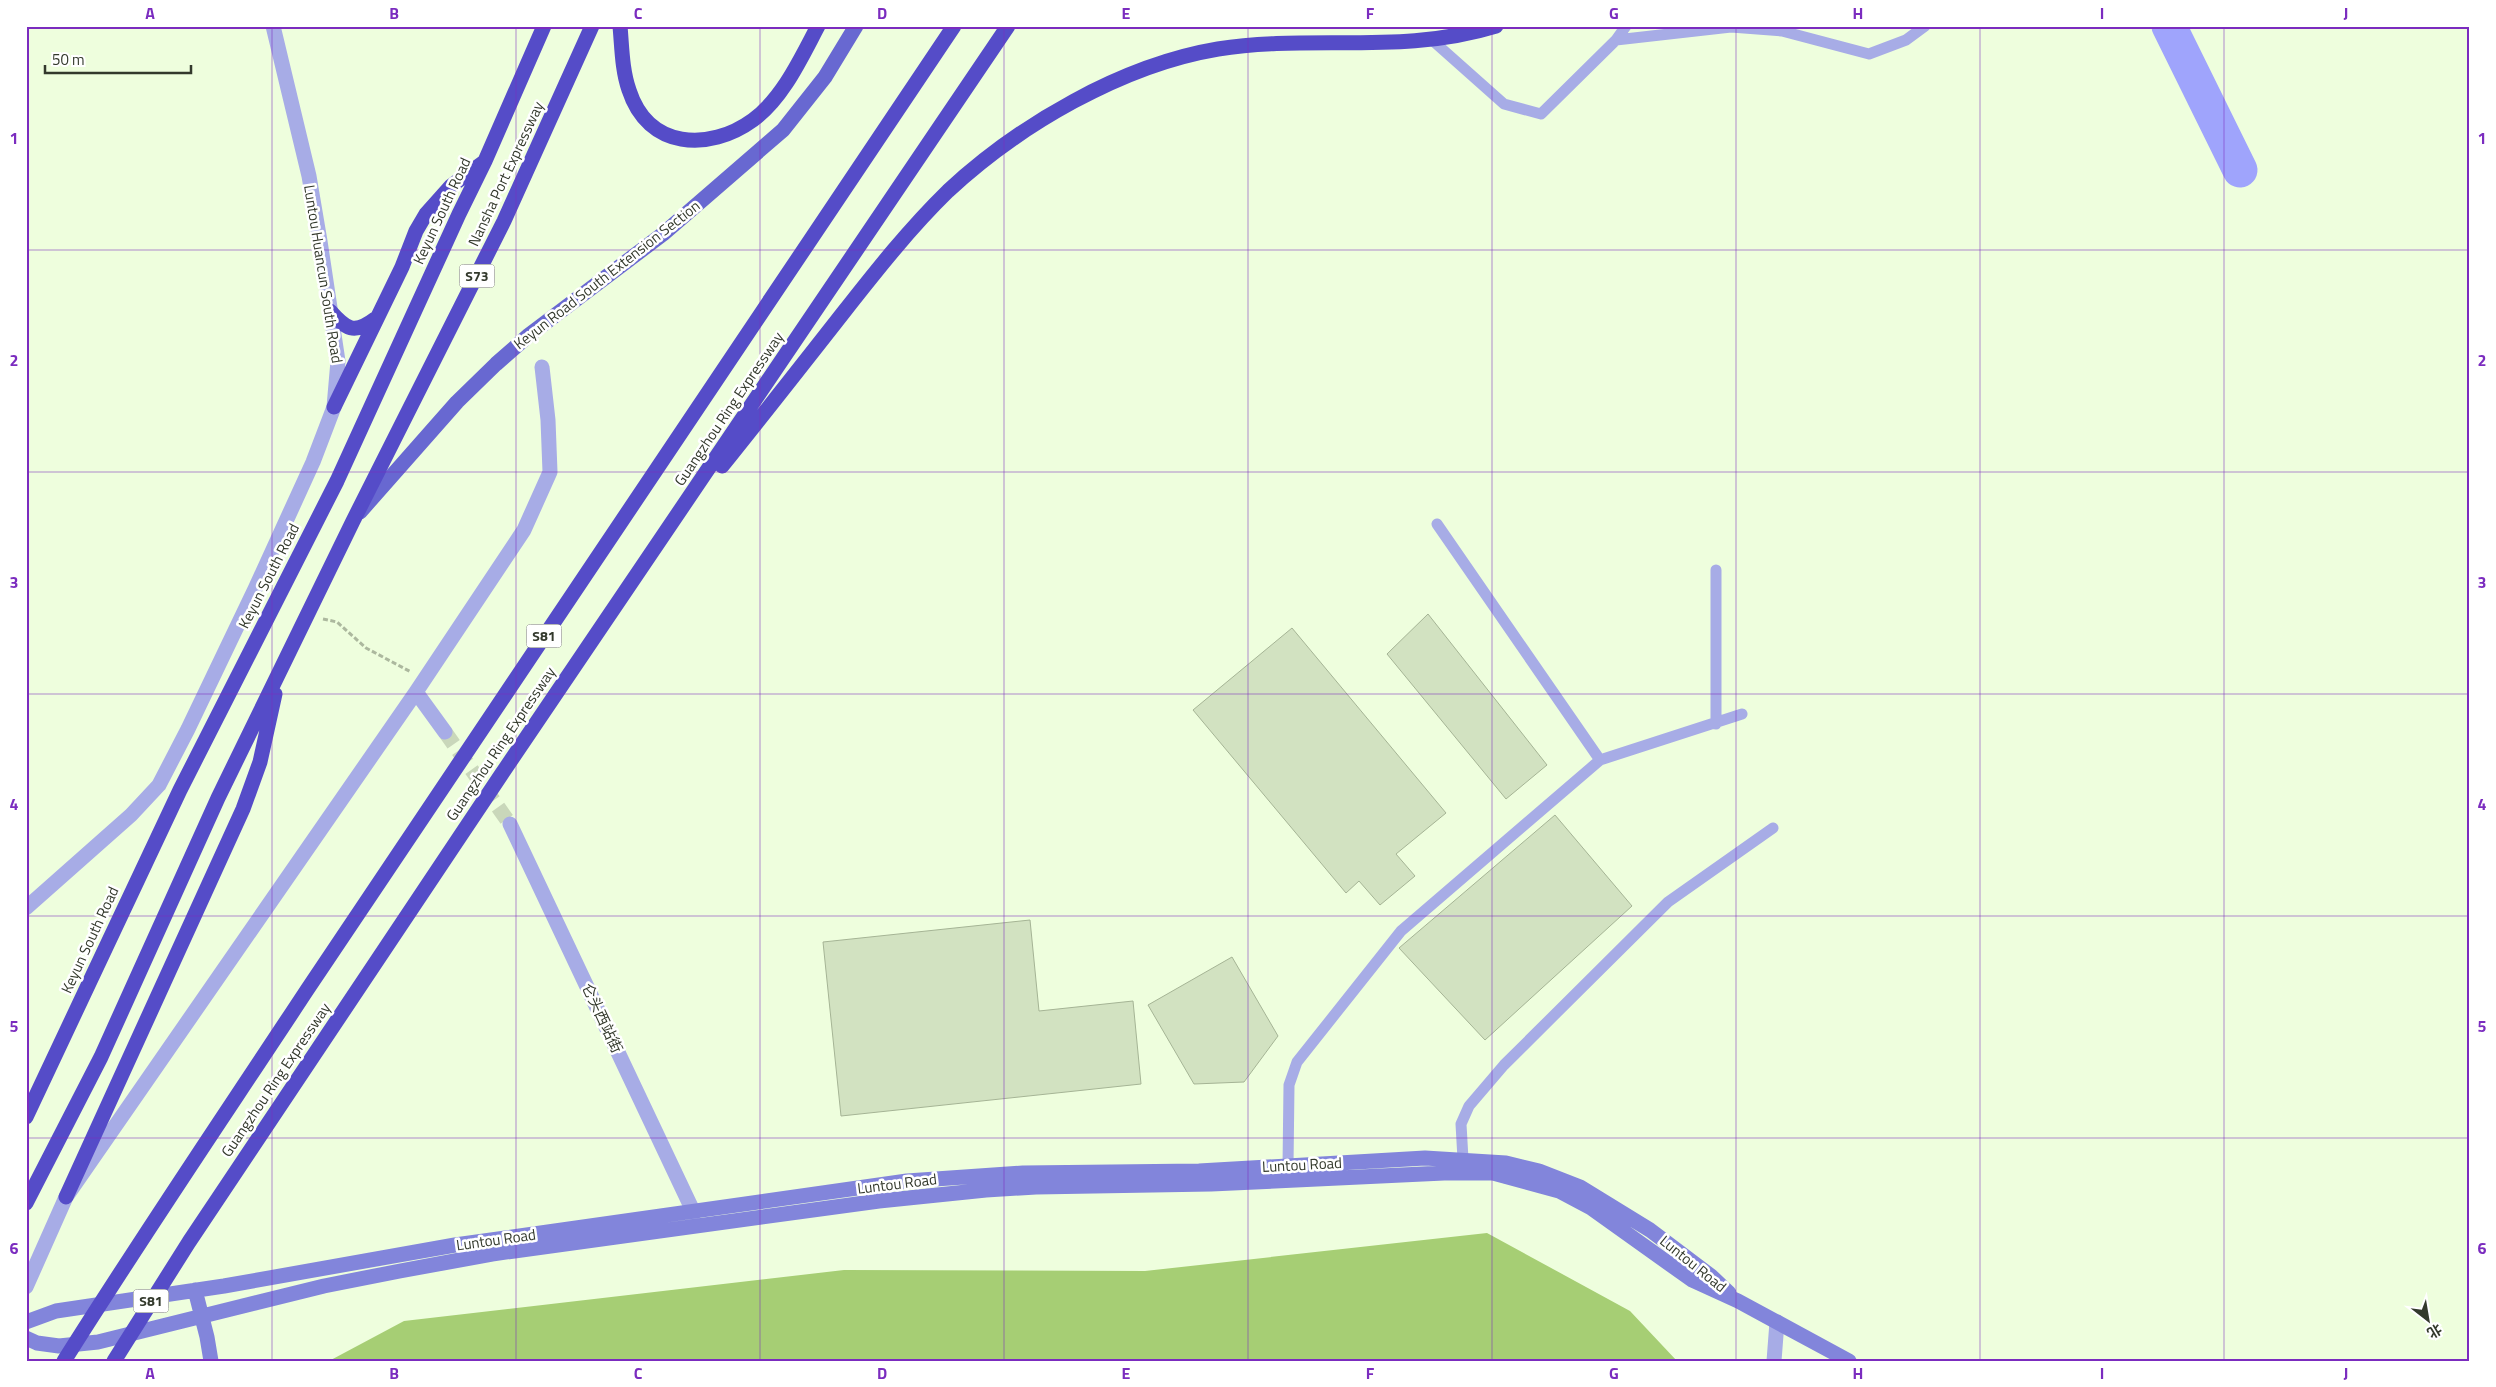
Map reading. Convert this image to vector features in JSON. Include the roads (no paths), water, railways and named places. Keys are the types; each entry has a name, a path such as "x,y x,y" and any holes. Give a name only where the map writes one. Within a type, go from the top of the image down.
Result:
{"highway":[{"name":"Keyun South Road","path":"26,1117 180,790 337,481 454,223 485,161 536,48 543,26"},
{"name":"Nansha Port Expressway","path":"352,521 504,221 592,26"},
{"path":"620,26 624,71 630,92 639,110 653,126 665,133 692,141 712,140 733,132 754,119 786,82 818,26"},
{"path":"756,326 942,26"},
{"name":"Guangzhou Ring Expressway","path":"64,1361 136,1246 476,735 756,326 954,26"},
{"name":"Guangzhou Ring Expressway","path":"114,1361 189,1242 495,783 1008,26"},
{"path":"654,551 869,280 924,216 976,167 1036,124 1070,104 1132,76 1176,59 1215,50 1254,44 1339,44 1448,39 1496,26"},
{"path":"334,407 426,214 451,186 485,161"},
{"path":"330,311 342,324 354,330 365,327 376,319"},
{"path":"26,1203 101,1057 218,798 352,521"},
{"path":"66,1197 243,809 260,762 279,673"}],"main road":[{"name":"Keyun Road South Extension Section","path":"352,521 457,402 496,364 529,335 663,234 783,130 825,77 856,26"}],"street":[{"name":"Luntou Huancun South Road","path":"26,908 131,815 159,785 255,589 313,462 334,407 338,361 309,176 273,26"},
{"path":"26,1287 66,1197 421,686 524,530 550,472 548,420 542,367"},
{"path":"421,686 445,732"},
{"name":"仑头西站街","path":"510,824 694,1213"},
{"name":"Luntou Road","path":"26,1322 56,1311 195,1290 455,1245 694,1213 889,1184 1023,1173 1199,1171 1425,1158 1506,1163 1540,1171 1580,1187 1650,1230 1711,1276 1738,1301"},
{"name":"Luntou Road","path":"26,1338 37,1343 59,1346 98,1342 324,1286 492,1254 898,1199 1028,1188 1220,1184 1444,1173 1493,1174 1559,1191 1591,1208 1692,1280 1738,1301 1849,1361"},
{"path":"195,1290 211,1361"},
{"path":"1774,1361 1777,1322"}],"lane":[{"path":"1432,40 1504,104 1541,114 1616,40 1626,26"},
{"path":"1616,40 1731,27 1782,31 1869,54 1906,40 1925,26"},
{"path":"1437,524 1600,760"},
{"path":"1716,570 1716,724"},
{"path":"1288,1166 1289,1086 1297,1062 1401,931 1600,760 1716,724 1742,714"},
{"path":"1462,1159 1461,1124 1469,1106 1504,1065 1668,902 1773,828"}],"waterway":[{"path":"2169,26 2240,170"}],"tunnel":[{"path":"445,732 510,824"}]}
